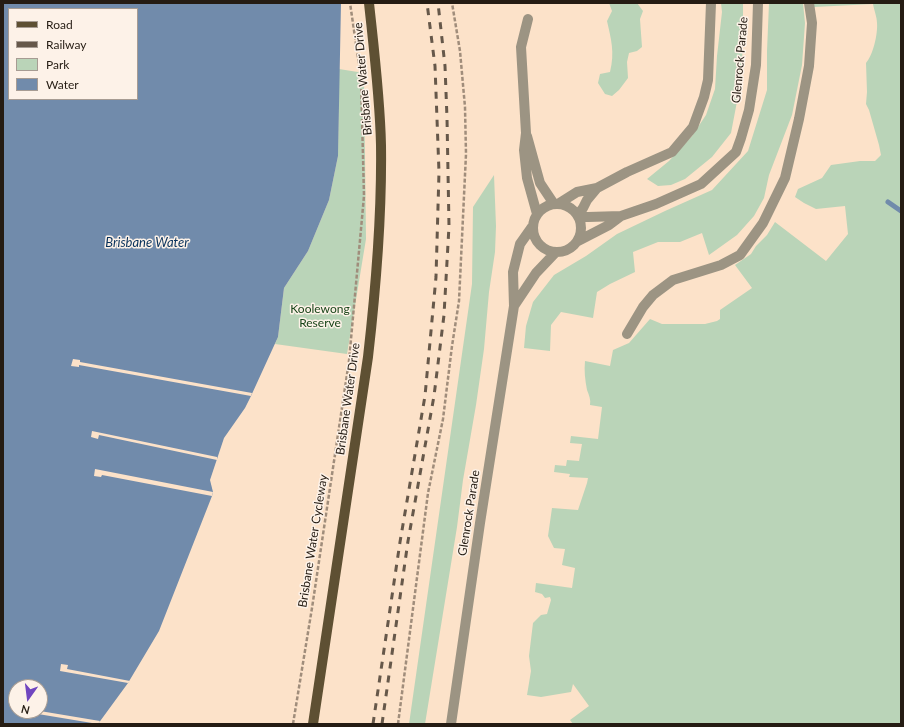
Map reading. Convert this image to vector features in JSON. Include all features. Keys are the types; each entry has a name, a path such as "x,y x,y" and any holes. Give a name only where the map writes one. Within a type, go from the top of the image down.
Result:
{"main road":[{"name":"Brisbane Water Drive","path":"313,724 368,357 379,244 381,145 380,114 369,3"}],"street":[{"path":"528,18 521,47 526,133 524,150 527,178 537,214 542,209 556,204 577,192 597,188 627,172 672,152 692,127 704,97 708,80 711,3"},
{"name":"Glenrock Parade","path":"578,216 621,216 656,204 701,184 736,152 750,103 756,65 758,3"},
{"path":"627,334 643,307 653,296 673,280 721,265 740,255 763,223 785,178 799,119 809,66 812,22 809,3"},
{"path":"526,133 540,183 556,204 566,205 572,209 581,222 582,229 578,241"},
{"path":"578,216 587,200 597,188"},
{"name":"Glenrock Parade","path":"451,724 514,306 513,272 520,244 532,227 537,214"},
{"name":"Glenrock Parade","path":"514,306 536,273 555,253 568,250 578,241 609,225 621,216"},
{"path":"532,227 536,241 541,247 555,253"}],"path":[{"name":"Brisbane Water Cycleway","path":"293,724 349,362 364,196 361,78 350,3"},
{"path":"398,724 428,493 443,419 459,301 466,154 460,51 452,3"}],"green space":[{"path":"609,3 637,3 643,11 640,19 642,47 637,51 629,53 627,62 628,78 619,90 612,96 605,94 598,83 600,74 610,72 612,58 612,46 607,21 612,11"},
{"path":"721,3 743,3 743,47 739,91 731,133 712,157 685,179 671,185 658,186 647,179 669,161 692,136 706,115 715,89 722,12"},
{"path":"769,3 803,3 805,23 802,65 792,115 769,175 764,198 754,216 737,235 709,255 702,233 680,242 658,242 633,252 635,272 597,292 593,318 561,312 551,325 550,351 524,348 526,326 533,302 554,275 586,256 617,234 712,190 748,151 767,90"},
{"path":"814,3 901,3 901,724 573,724 570,720 589,706 573,684 571,692 541,697 527,695 531,671 529,656 533,623 541,615 547,614 551,600 550,597 545,598 542,594 535,592 536,583 572,588 575,568 562,565 565,549 554,548 548,536 552,508 578,510 588,478 569,477 570,474 554,472 555,465 566,466 567,460 579,461 582,444 570,443 571,436 598,439 602,407 590,405 585,379 585,361 610,366 613,350 629,343 650,319 662,324 705,324 720,319 720,310 752,288 735,265 751,254 756,246 767,235 775,222 826,261 848,234 845,206 816,209 795,197 798,189 822,178 831,165 860,161 875,161 881,155 866,104 866,63 873,50 877,28 877,18 873,4 814,7"},
{"name":"Koolewong Reserve","path":"339,69 364,73 366,239 347,354 275,344 278,337 284,288 308,251 329,200 338,156"},
{"path":"494,175 496,226 495,252 476,405 425,724 409,724 472,284 473,207"}],"water":[{"name":"Brisbane Water","path":"3,3 341,3 338,156 329,200 308,251 284,288 278,337 245,408 224,438 210,480 213,492 212,496 159,631 128,683 98,724 3,724"}],"pier":[{"path":"73,359 80,360 80,362 252,393 251,396 79,365 79,367 71,366"},
{"path":"92,431 217,457 217,460 99,435 98,439 91,437"},
{"path":"95,469 213,492 212,496 102,475 101,477 94,476"},
{"path":"61,664 68,665 67,669 130,681 128,683 60,671"},
{"path":"48,712 100,721 98,724 48,716"}],"waterway":[{"path":"888,202 901,211"}],"railway":[{"path":"373,724 400,542 425,396 436,277 439,172 435,66 427,3"},
{"path":"382,724 408,541 434,396 444,315 449,226 447,118 445,66 438,3"}]}
